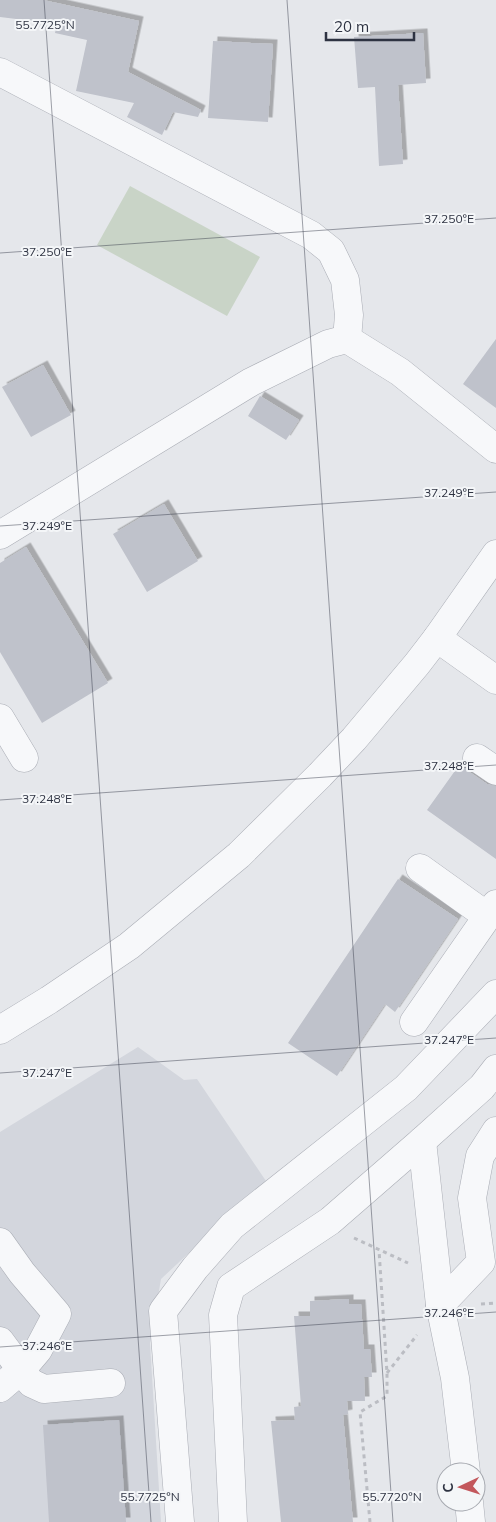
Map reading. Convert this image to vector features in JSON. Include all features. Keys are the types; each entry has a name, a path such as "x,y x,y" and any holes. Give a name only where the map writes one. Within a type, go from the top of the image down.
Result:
{"street":[{"path":"0,72 311,235 331,251 345,280 349,314 347,339"},
{"path":"0,535 251,382 328,344 347,339 400,372 496,449"},
{"path":"0,1030 49,1000 129,946 239,856 354,739 437,638 496,554"},
{"path":"437,638 496,680"},
{"path":"0,718 24,758"},
{"path":"414,1022 492,910 420,868"},
{"path":"180,1522 163,1311 232,1226 406,1088 496,994"},
{"path":"233,1522 223,1315 231,1287 330,1221 422,1141 482,1086 496,1069"},
{"path":"440,1305 481,1262 472,1198 480,1156 496,1131"},
{"path":"422,1141 440,1305 456,1378 465,1462"},
{"path":"0,1242 22,1273 57,1314 38,1350 21,1370 0,1388"},
{"path":"196,1268 231,1287"},
{"path":"0,1341 31,1382 44,1389 111,1383"}],"path":[{"path":"370,1522 360,1412 387,1396 379,1250"},
{"path":"387,1373 440,1305"}],"shaded area":[{"path":"130,186 260,257 227,316 97,245"},
{"path":"138,1047 184,1080 197,1079 266,1181 161,1279 150,1344 161,1522 0,1522 0,1132"}],"building":[{"path":"0,0 43,0 139,21 128,72 201,110 198,117 173,112 162,135 127,117 134,103 76,91 87,40 55,33 57,24 0,17"},
{"path":"423,33 426,83 398,85 403,164 379,166 375,87 358,88 354,37"},
{"path":"213,41 273,44 268,122 208,118"},
{"path":"496,339 496,408 463,384"},
{"path":"43,365 71,415 31,437 2,387"},
{"path":"260,396 299,420 286,440 248,416"},
{"path":"164,504 198,561 147,592 113,534"},
{"path":"26,547 108,683 42,723 0,652 0,563"},
{"path":"462,761 468,771 487,784 496,786 496,859 427,810"},
{"path":"398,879 458,919 395,1012 385,1004 337,1076 288,1043"},
{"path":"349,1299 349,1304 361,1304 364,1349 370,1349 372,1377 364,1377 365,1401 347,1401 348,1414 343,1415 353,1522 281,1522 271,1421 295,1420 294,1407 301,1406 294,1316 310,1316 310,1301"},
{"path":"119,1420 126,1522 49,1522 43,1425"}]}
